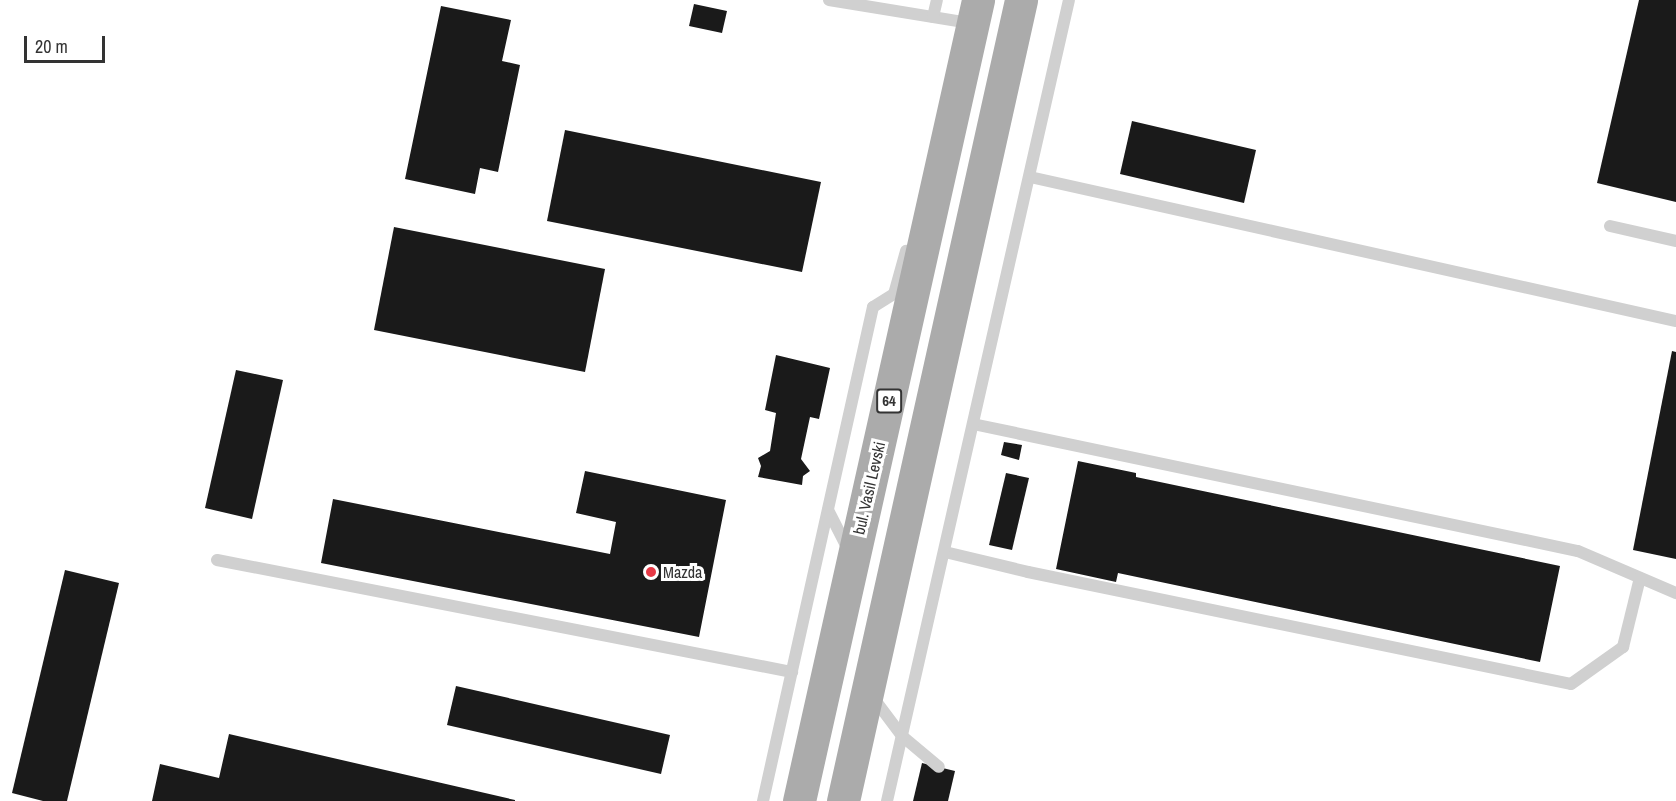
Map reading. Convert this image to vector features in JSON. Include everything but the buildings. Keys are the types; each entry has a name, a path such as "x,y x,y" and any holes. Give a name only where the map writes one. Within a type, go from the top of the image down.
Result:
{"main road":[{"path":"843,801 1022,0"},
{"name":"bul. Vasil Levski","path":"799,801 975,12"}],"lane":[{"path":"829,0 933,17 975,12"},
{"path":"933,17 937,0"},
{"path":"887,801 1069,0"},
{"path":"918,208 930,164 952,119"},
{"path":"1030,177 1676,321"},
{"path":"1610,226 1676,241"},
{"path":"763,801 873,307 894,294 909,240"},
{"path":"973,424 1578,551 1676,593"},
{"path":"828,510 853,558"},
{"path":"945,552 1028,573 1571,684 1623,647 1640,578"},
{"path":"217,560 792,672"},
{"path":"868,690 902,736 939,767"}],"place":[{"name":"Mazda","path":"651,572"}]}
